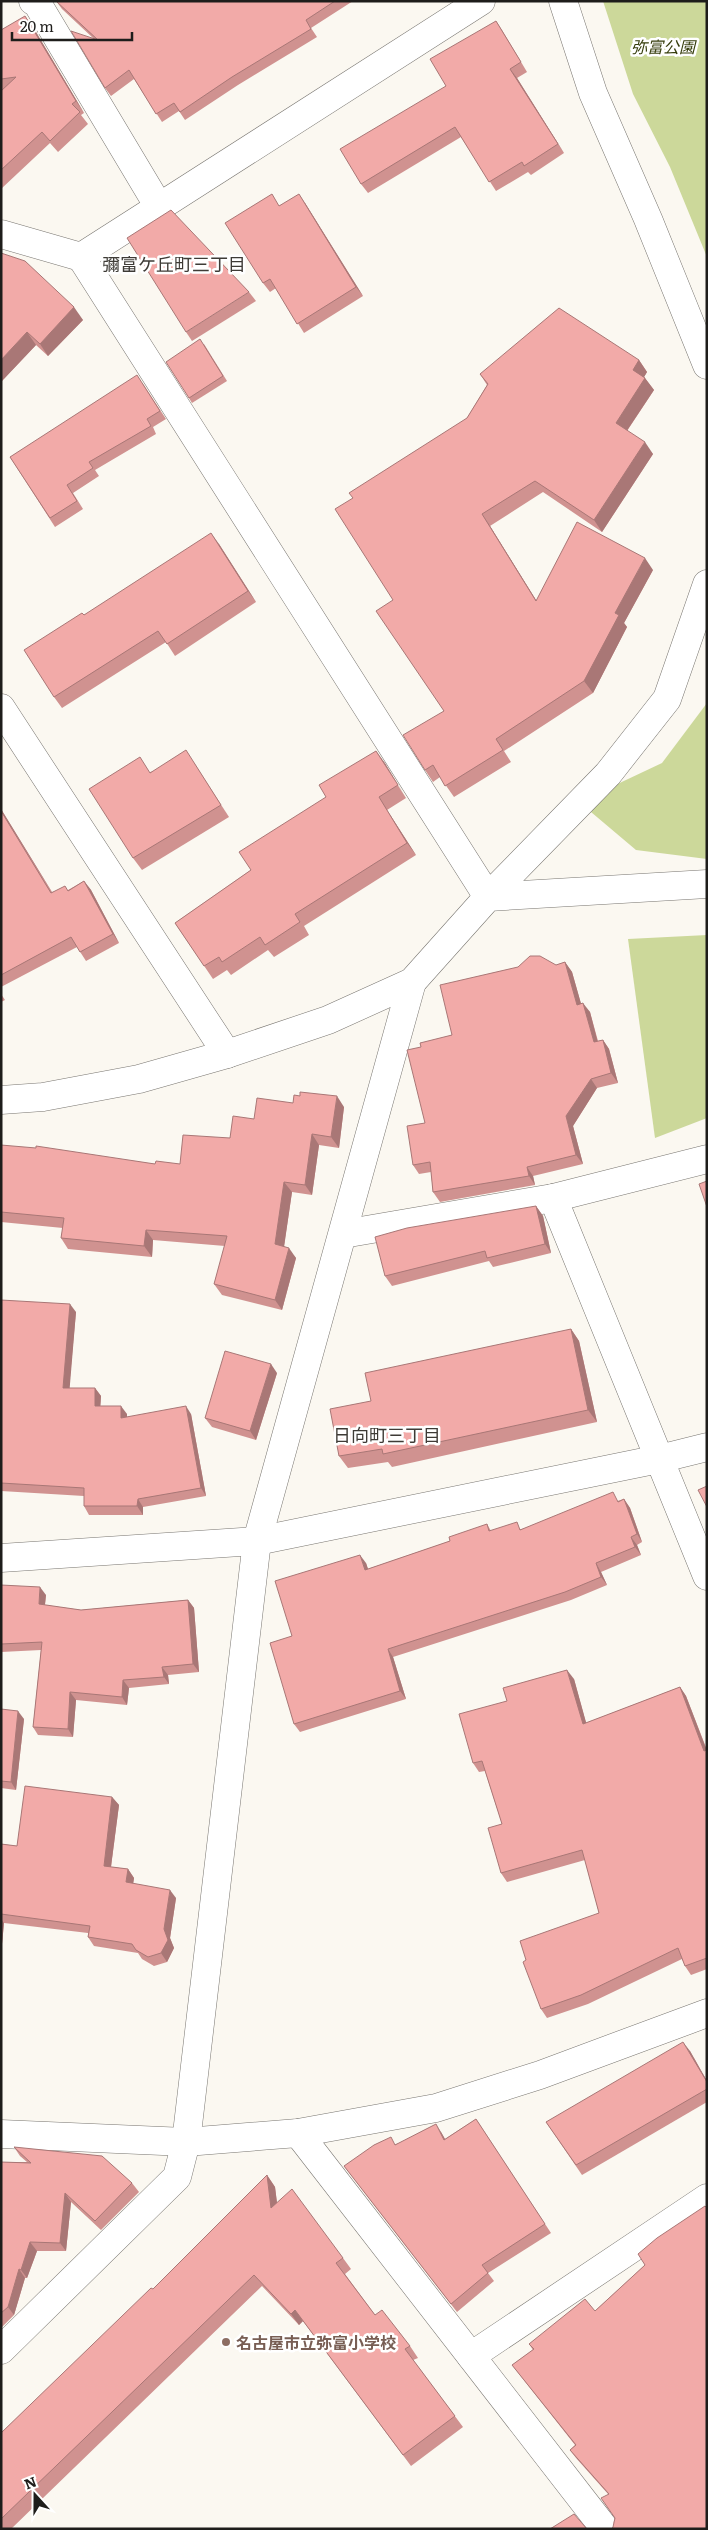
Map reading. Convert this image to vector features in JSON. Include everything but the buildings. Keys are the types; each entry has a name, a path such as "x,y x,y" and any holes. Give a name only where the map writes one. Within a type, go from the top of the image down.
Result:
{"street":[{"path":"81,257 481,1"},
{"path":"563,1 593,93 648,219 707,365"},
{"path":"36,2 159,208"},
{"path":"1,234 81,257 488,897"},
{"path":"1,1100 44,1097 140,1079 227,1054 328,1020 412,982 488,897 608,774 666,699 707,584"},
{"path":"1,708 227,1054"},
{"path":"488,897 707,884"},
{"path":"1,2350 177,2177 186,2142 257,1541 412,982"},
{"path":"342,1234 553,1198 707,1159"},
{"path":"553,1198 707,1576"},
{"path":"1,1558 257,1541 659,1459 707,1447"},
{"path":"1,2134 186,2142 298,2133 436,2108 540,2075 707,2013"},
{"path":"298,2133 605,2529"},
{"path":"471,2356 707,2198"}],"green space":[{"name":"弥富公園","path":"603,1 707,1 707,257 670,167 633,94"},
{"path":"707,703 707,859 636,850 591,812 609,788 662,763"},
{"path":"707,935 707,1118 655,1138 628,939"}],"place":[{"name":"名古屋市立弥富小学校","path":"226,2342"}],"district":[{"name":"彌富ケ丘町三丁目","path":"174,263"},
{"name":"日向町三丁目","path":"387,1434"}]}
